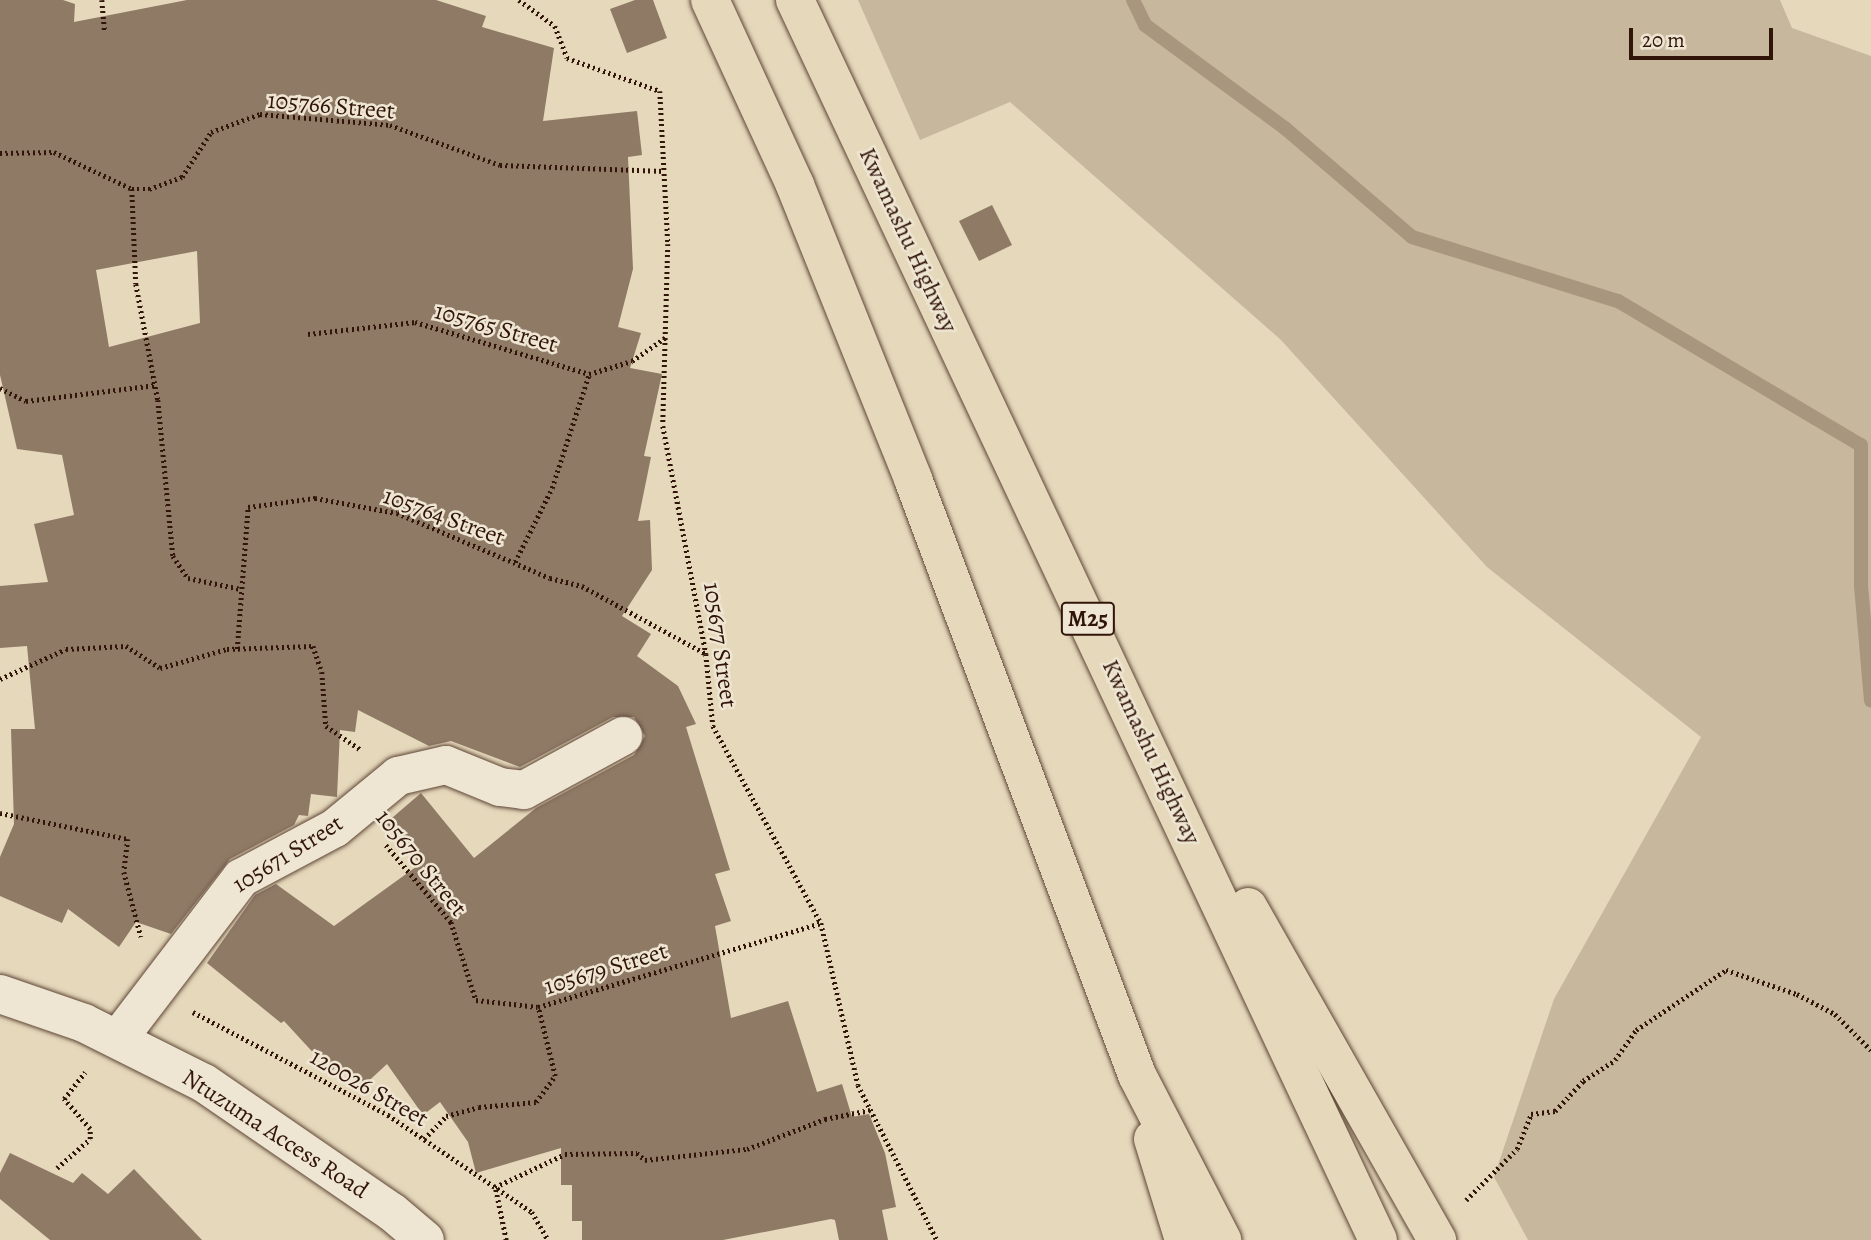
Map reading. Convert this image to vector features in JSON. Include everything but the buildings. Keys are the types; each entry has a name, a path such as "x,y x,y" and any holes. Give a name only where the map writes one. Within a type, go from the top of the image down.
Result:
{"main road":[{"path":"710,0 795,185 913,479 1137,1075 1222,1240"},
{"name":"Kwamashu Highway","path":"795,0 1127,700 1378,1240"},
{"path":"1127,700 1433,1234"},
{"path":"1137,1075 1163,1181 1184,1240"}],"street":[{"name":"105671 Street","path":"118,1039 241,878 319,839 398,776 446,765 500,787 524,790 623,736"},
{"name":"Ntuzuma Access Road","path":"0,994 118,1039 239,1106 392,1212 425,1240"}],"path":[{"path":"102,0 105,32"},
{"name":"105677 Street","path":"519,0 555,26 567,58 660,91 667,337 663,426 706,654 713,726 821,923 858,1085 937,1240"},
{"name":"105766 Street","path":"132,189 149,189 182,177 211,132 260,114 390,125 500,165 664,171"},
{"path":"0,153 54,152 132,189 136,284 156,385 173,556 188,578 241,589"},
{"name":"105765 Street","path":"308,334 415,322 589,374"},
{"path":"514,562 552,488 589,374 632,361 667,337"},
{"path":"0,388 26,401 156,385"},
{"name":"105764 Street","path":"237,649 248,507 315,498 397,513 514,562 582,586 706,654"},
{"path":"0,679 66,649 126,646 160,668 237,649 313,646 322,672 326,726 398,776"},
{"name":"105670 Street","path":"356,809 451,922 476,1000 538,1007"},
{"path":"0,813 128,839 124,872 154,990"},
{"name":"105679 Street","path":"424,1139 446,1116 479,1107 536,1102 555,1076 538,1007 821,923"},
{"path":"1433,1234 1508,1158 1531,1114 1555,1111 1583,1081 1615,1060 1636,1030 1726,970 1797,994 1835,1014 1871,1050"},
{"name":"120026 Street","path":"154,990 388,1115 532,1212 548,1240"},
{"path":"57,1168 90,1139 90,1129 64,1099 68,1089 118,1039"},
{"path":"506,1240 495,1187 565,1154 637,1153 645,1160 747,1149 825,1119 870,1110"}],"shaded area":[{"path":"858,0 1780,0 1792,28 1871,56 1871,1240 1528,1240 1494,1177 1554,999 1701,737 1487,567 1281,340 1010,102 920,140"}],"waterway":[{"path":"1133,0 1145,25 1286,129 1412,237 1618,301 1861,445 1861,586 1871,701"}]}
